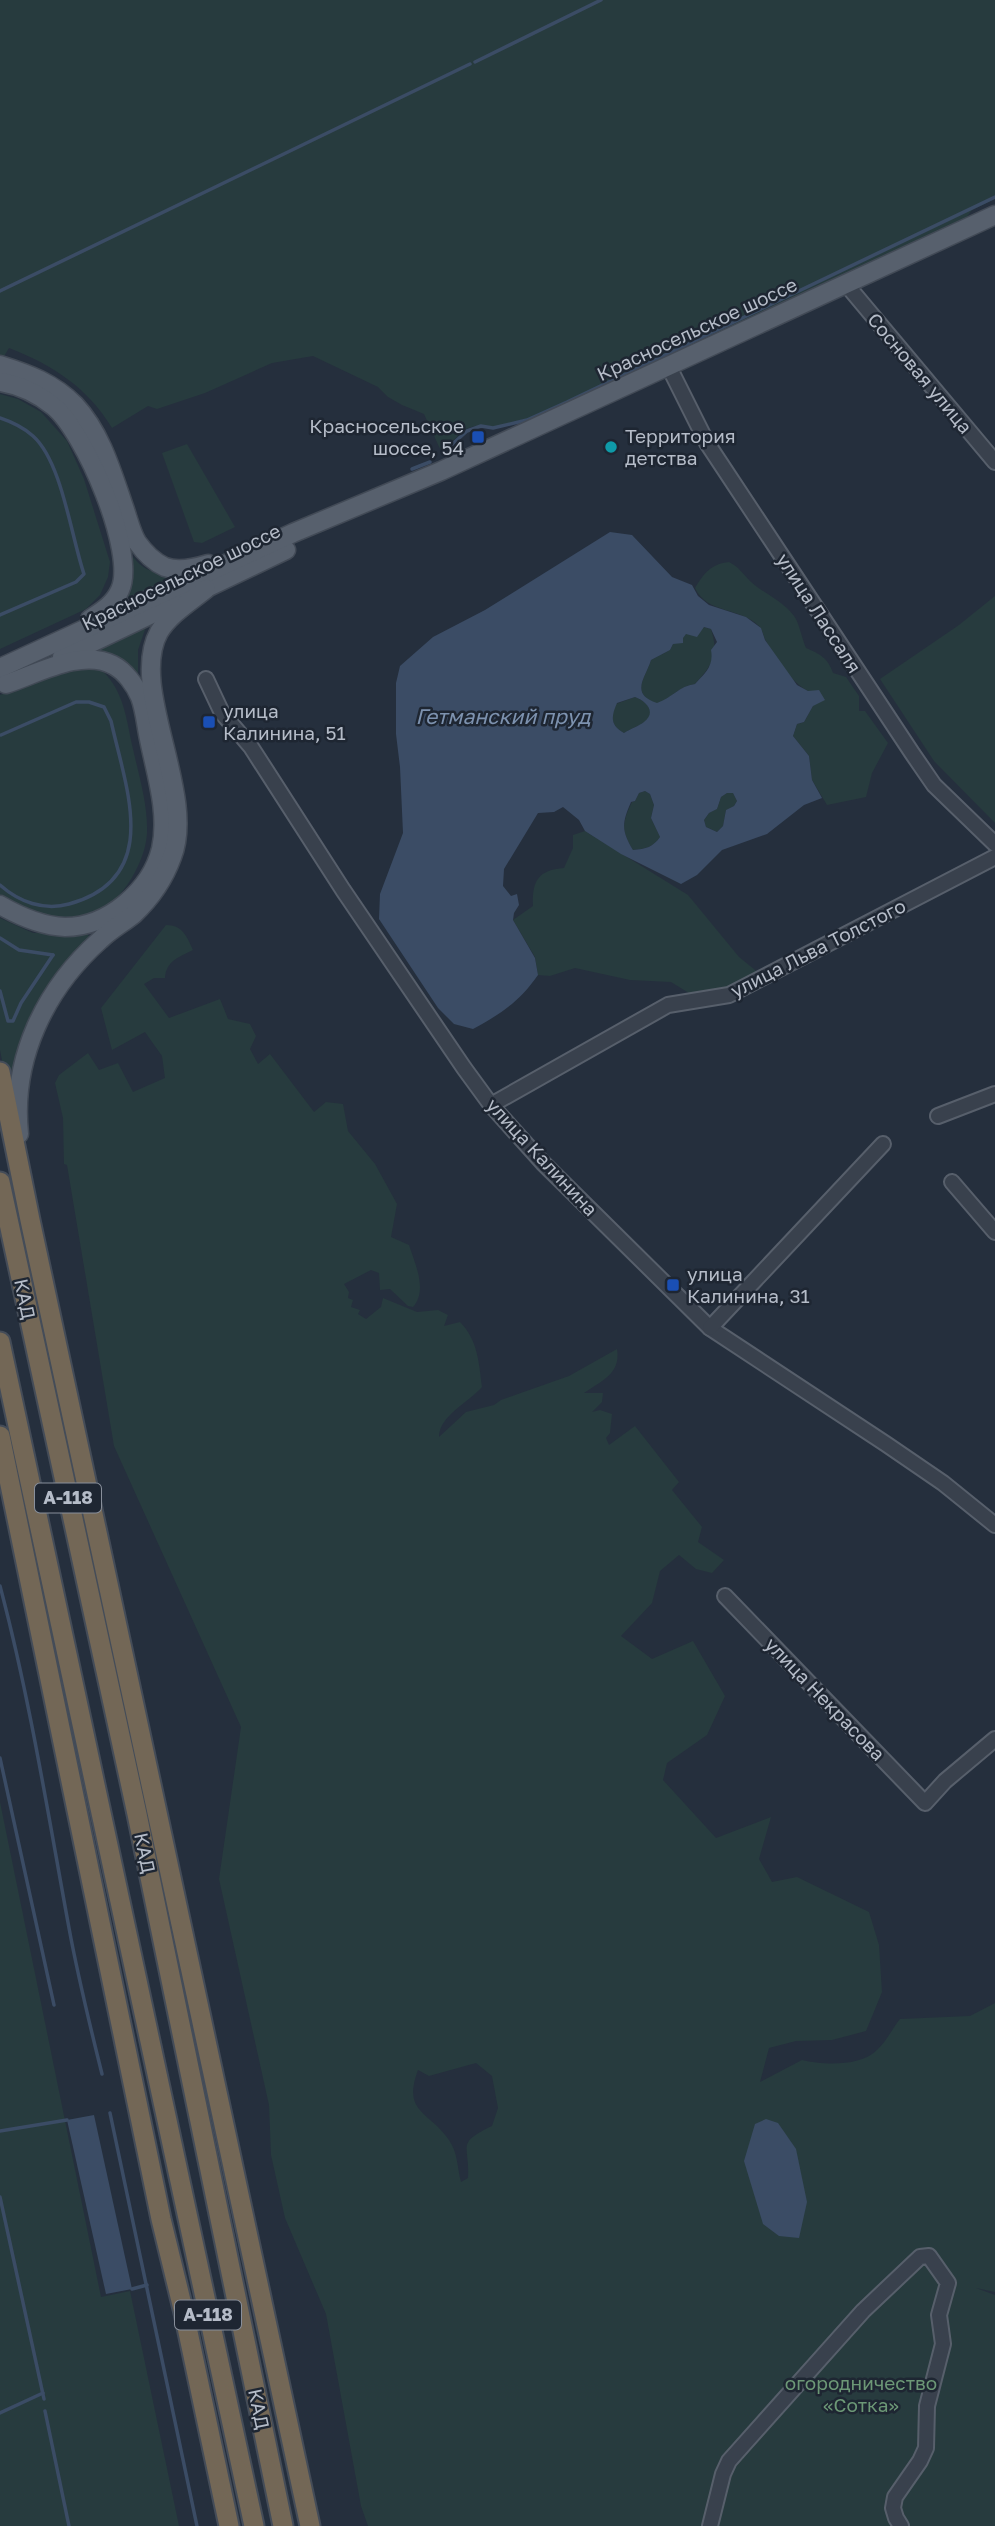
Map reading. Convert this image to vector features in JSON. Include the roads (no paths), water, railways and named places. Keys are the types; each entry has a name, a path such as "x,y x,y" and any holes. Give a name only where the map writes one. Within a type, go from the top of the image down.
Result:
{"highway":[{"path":"0,1072 310,2526"},
{"name":"КАД","path":"0,1182 137,1814 283,2526"},
{"name":"КАД","path":"0,1342 254,2526"},
{"path":"0,1436 161,2219 184,2313 229,2526"},
{"path":"107,1576 137,1814"},
{"path":"162,2104 184,2313"}],"main road":[{"name":"Красносельское шоссе","path":"2,680 43,649 293,533 416,482 995,215"},
{"path":"0,365 33,375 55,388 76,407 96,435 136,541 149,556 167,568 189,569 211,564 293,533"},
{"path":"0,382 15,384 54,406 77,432 98,478 123,552 124,576 120,591 107,607 43,649"},
{"name":"Красносельское шоссе","path":"2,680 206,589 416,482"},
{"path":"30,1220 17,1115 28,1045 52,993 87,952 151,897 174,854 177,815 155,697 151,667 153,649 160,632 175,613 206,589"},
{"path":"0,905 36,922 64,927 81,925 105,916 130,900 150,876 160,851 164,831 160,795 140,698 128,677 113,664 77,660 2,680"}],"street":[{"name":"Сосновая улица","path":"846,284 995,462"},
{"name":"улица Лассаля","path":"668,365 707,443 912,753 934,785 995,844"},
{"name":"улица Калинина","path":"206,679 222,713 251,747 360,915 491,1105 543,1163 710,1328 943,1483 995,1525"},
{"name":"улица Льва Толстого","path":"491,1105 668,1005 729,995 995,857"},
{"path":"938,1116 995,1094"},
{"path":"710,1328 883,1144"},
{"path":"952,1182 995,1232"},
{"name":"улица Некрасова","path":"725,1595 925,1803 944,1781 995,1739"},
{"path":"710,2526 729,2461 863,2311 920,2257 929,2256 948,2283 939,2315 943,2344 927,2406 926,2448 895,2497 893,2508 901,2526"}],"water":[{"name":"Гетманский пруд","path":"610,532 632,535 672,577 692,585 698,596 709,605 746,617 761,628 765,640 797,685 808,691 819,690 825,700 813,706 804,722 797,724 793,736 809,756 812,780 822,798 804,805 767,834 722,850 697,875 681,884 621,854 585,831 579,820 563,807 554,812 538,813 504,869 503,886 511,896 517,894 519,905 513,920 535,958 538,975 509,1006 473,1029 454,1024 438,1008 379,919 380,894 403,833 396,734 396,683 400,666 433,637 485,610","holes":["704,627 711,629 717,642 711,650 710,665 705,673 695,684 684,687 662,701 657,703 648,699 641,690 651,660 670,650 673,644 683,643 686,634 697,637","635,697 646,704 650,714 644,722 624,733 616,727 613,720 617,703","645,791 650,794 654,805 651,818 660,837 649,847 633,850 626,837 625,821 631,802 635,801 639,793","733,793 737,801 726,810 723,826 717,832 706,827 704,820 709,813 717,809 721,797"]},
{"path":"94,2115 132,2289 106,2294 67,2120"},
{"path":"766,2119 778,2123 796,2149 807,2202 799,2238 779,2236 763,2224 744,2161 755,2124"}],"waterway":[{"path":"475,62 601,0"},
{"path":"0,291 470,64"},
{"path":"448,448 467,431 481,426 493,428 527,420 567,402 995,197"},
{"path":"0,418 26,430 43,448 58,481 84,574 76,582 0,615"},
{"path":"412,469 430,462"},
{"path":"0,885 32,904 69,904 98,891 117,874 128,853 131,828 124,775 111,721 104,707 89,702 76,702 1,735"},
{"path":"0,938 19,950 53,955"},
{"path":"0,991 8,1021 13,1021 21,1003 53,955"},
{"path":"0,1586 29,1714 76,1965 102,2074"},
{"path":"0,1758 54,2005"},
{"path":"110,2113 197,2526"},
{"path":"0,2131 67,2120"},
{"path":"0,2197 44,2399"},
{"path":"132,2289 147,2285"},
{"path":"0,2413 43,2393"},
{"path":"45,2411 69,2526"}],"place":[{"name":"Красносельское шоссе, 54","path":"478,437"},
{"name":"Территория детства","path":"611,447"},
{"name":"улица Калинина, 51","path":"209,722"},
{"name":"улица Калинина, 31","path":"673,1285"}],"park label":[{"name":"огородничество «Сотка»","path":"861,2394"}]}
